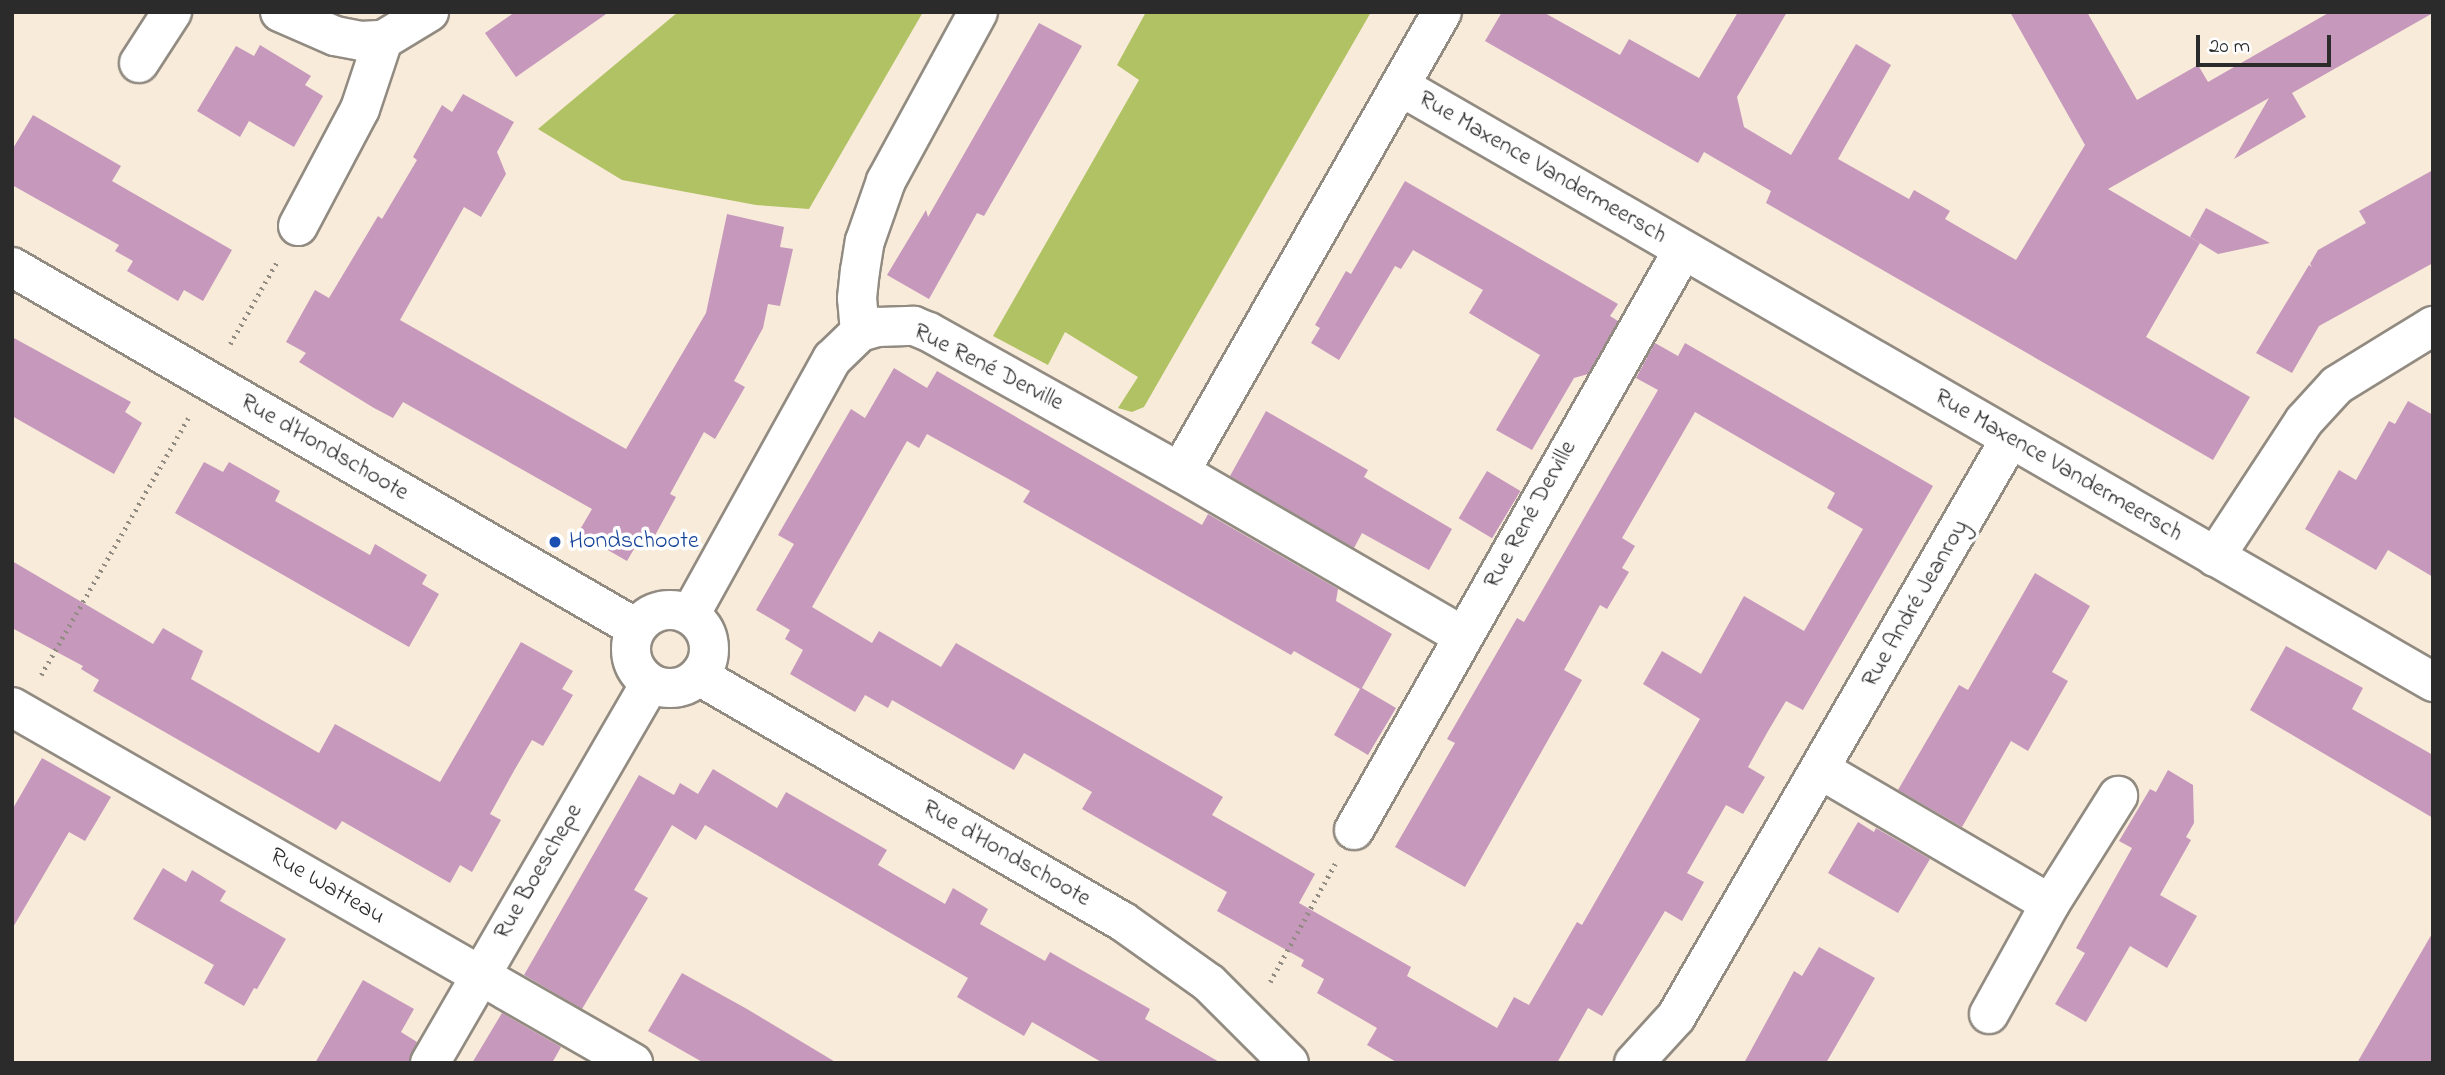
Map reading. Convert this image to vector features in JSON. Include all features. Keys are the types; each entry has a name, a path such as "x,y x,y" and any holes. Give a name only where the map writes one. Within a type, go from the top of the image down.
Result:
{"street":[{"path":"139,63 172,12"},
{"path":"281,12 335,36 361,41 383,40 429,12"},
{"path":"690,615 832,359 860,332 857,298 860,271 865,242 886,181 978,12"},
{"path":"1181,472 1441,12"},
{"path":"298,226 360,110 383,40"},
{"name":"Rue Maxence Vandermeersch","path":"1400,86 2433,682"},
{"name":"Rue Maxence Vandermeersch","path":"1598,394 1683,250"},
{"name":"Rue d'Hondschoote","path":"12,267 636,628"},
{"name":"Rue René Derville","path":"860,332 897,325 914,326 929,332 1181,472 1463,635"},
{"path":"2215,557 2304,421 2337,385 2433,326"},
{"name":"Rue René Derville","path":"1354,830 1598,394"},
{"name":"Rue André Jeanroy","path":"1649,1059 1821,770 2010,439"},
{"path":"664,610 690,615 704,628 709,640 709,659 699,676 678,688 650,683 641,677 632,660 630,647 636,628 646,618 664,610"},
{"name":"Rue d'Hondschoote","path":"699,676 1122,921 1209,984 1249,1020 1289,1063"},
{"name":"Rue Boeschepe","path":"430,1063 650,683"},
{"name":"Rue Watteau","path":"15,715 480,974 633,1063"},
{"path":"1821,770 2050,904"},
{"path":"1989,1014 2050,904 2118,796"}],"path":[{"path":"15,715 298,226"},
{"path":"1249,1020 1354,830"}],"green space":[{"path":"678,12 923,12 809,209 756,205 622,180 538,129"},
{"path":"1146,12 1371,12 1144,407 1132,412 1118,408 1138,377 1065,332 1048,365 993,336 1139,80 1117,65"}],"building":[{"path":"515,12 609,12 516,77 485,33"},
{"path":"1502,12 1543,12 1620,55 1629,39 1699,78 1738,12 1787,12 1737,97 1744,127 1791,155 1856,44 1891,65 1838,159 1909,199 1914,190 1950,211 1945,219 2016,260 2085,145 2010,12 2087,12 2137,100 2198,65 2208,82 2330,12 2433,13 2292,93 2306,117 2234,159 2269,98 2108,189 2200,243 2146,337 2250,397 2213,460 1766,203 1771,191 1704,152 1698,163 1485,41"},
{"path":"1039,23 1082,46 984,216 977,213 929,299 887,275 926,210 928,217"},
{"path":"260,45 311,76 305,85 323,96 294,147 249,121 240,137 197,111 236,46 254,56"},
{"path":"463,94 514,122 497,152 506,174 481,217 464,207 400,320 626,449 706,313 727,214 784,227 780,247 793,249 780,306 768,304 763,328 734,381 745,387 715,439 704,432 670,494 676,497 647,550 637,544 627,561 578,533 592,509 403,402 393,418 374,408 299,362 306,353 286,342 315,290 329,298 378,216 382,219 417,160 413,157 442,105 452,112"},
{"path":"33,115 121,166 112,181 232,250 203,301 184,290 178,301 127,271 133,261 115,251 119,245 12,185 12,150"},
{"path":"2433,170 2433,263 2319,326 2292,373 2256,353 2309,265 2312,267 2310,264 2318,250 2366,223 2359,211"},
{"path":"1405,181 1618,304 1610,316 1618,321 1588,374 1574,378 1532,450 1496,430 1540,355 1469,313 1483,290 1413,250 1401,269 1395,266 1339,360 1311,343 1320,328 1315,325 1346,271 1351,274"},
{"path":"2206,208 2270,243 2218,254 2190,237"},
{"path":"12,337 131,402 125,412 142,423 114,474 12,416"},
{"path":"1655,343 1678,356 1685,343 1933,486 1803,710 1786,701 1767,733 1748,767 1765,777 1743,814 1726,805 1687,873 1704,882 1682,921 1665,911 1602,1016 1588,1008 1557,1063 1398,1063 1367,1045 1377,1028 1317,993 1324,979 1301,966 1304,960 1217,911 1227,892 1082,809 1092,792 1024,753 1014,770 892,700 888,708 865,695 855,712 790,674 803,650 785,639 790,630 756,610 794,544 778,535 851,409 865,418 894,368 927,388 937,371 1202,525 1208,514 1338,589 1336,601 1392,634 1362,688 1396,708 1368,755 1334,735 1360,689 1294,651 1291,655 1023,502 1030,491 927,434 919,448 907,441 812,607 872,643 879,631 941,667 956,643 1223,797 1212,815 1315,874 1299,903 1411,967 1407,976 1497,1028 1514,997 1529,1005 1577,922 1582,925 1700,719 1643,684 1662,651 1701,674 1744,596 1804,631 1863,529 1827,508 1835,493 1695,412 1622,538 1635,546 1622,568 1629,572 1607,609 1600,605 1564,670 1582,680 1465,887 1395,847 1455,743 1447,739 1517,618 1524,622 1658,390 1636,378"},
{"path":"2408,401 2433,415 2433,577 2388,550 2376,570 2305,529 2339,470 2356,480 2389,421 2395,424"},
{"path":"1266,411 1368,470 1364,477 1452,529 1429,570 1362,533 1354,548 1230,476"},
{"path":"204,462 223,472 229,462 280,491 275,501 370,555 375,544 427,575 422,584 439,594 409,647 175,513"},
{"path":"1487,471 1520,491 1492,538 1459,518"},
{"path":"12,561 153,644 163,628 203,651 191,679 319,753 335,724 440,782 521,642 573,671 562,689 573,695 543,746 532,740 515,769 490,814 501,820 472,872 460,865 450,883 342,821 336,830 93,691 99,680 81,669 83,666 12,628"},
{"path":"2035,573 2090,606 2052,672 2068,681 2028,751 2011,741 1962,827 1898,790 1959,685 1968,690"},
{"path":"2286,646 2363,688 2352,709 2433,755 2433,818 2250,710"},
{"path":"42,758 111,797 85,841 69,832 12,929 12,810"},
{"path":"713,769 777,808 786,792 887,850 878,865 945,904 953,888 988,909 980,924 1045,961 1050,952 1150,1009 1145,1019 1221,1063 1103,1063 1032,1022 1024,1036 957,997 968,978 705,825 696,840 672,825 634,890 648,898 582,1009 524,975 639,775 674,795 680,783 698,794"},
{"path":"2168,770 2193,785 2194,823 2186,837 2191,840 2160,895 2197,916 2167,968 2130,946 2086,1022 2055,1004 2085,953 2076,948 2132,848 2119,841 2150,789 2156,792"},
{"path":"1858,822 1874,832 1876,828 1930,859 1898,913 1828,873"},
{"path":"163,868 186,882 192,870 226,891 220,901 286,939 244,1006 204,983 214,965 133,919"},
{"path":"2433,932 2433,1063 2357,1063"},
{"path":"1819,947 1875,978 1826,1063 1744,1063 1794,971 1802,976"},
{"path":"682,973 837,1063 704,1063 648,1031"},
{"path":"363,980 414,1009 401,1032 417,1042 408,1063 315,1063"},
{"path":"502,1013 561,1047 552,1063 472,1063"}],"place":[{"name":"Hondschoote","path":"555,542"}]}
